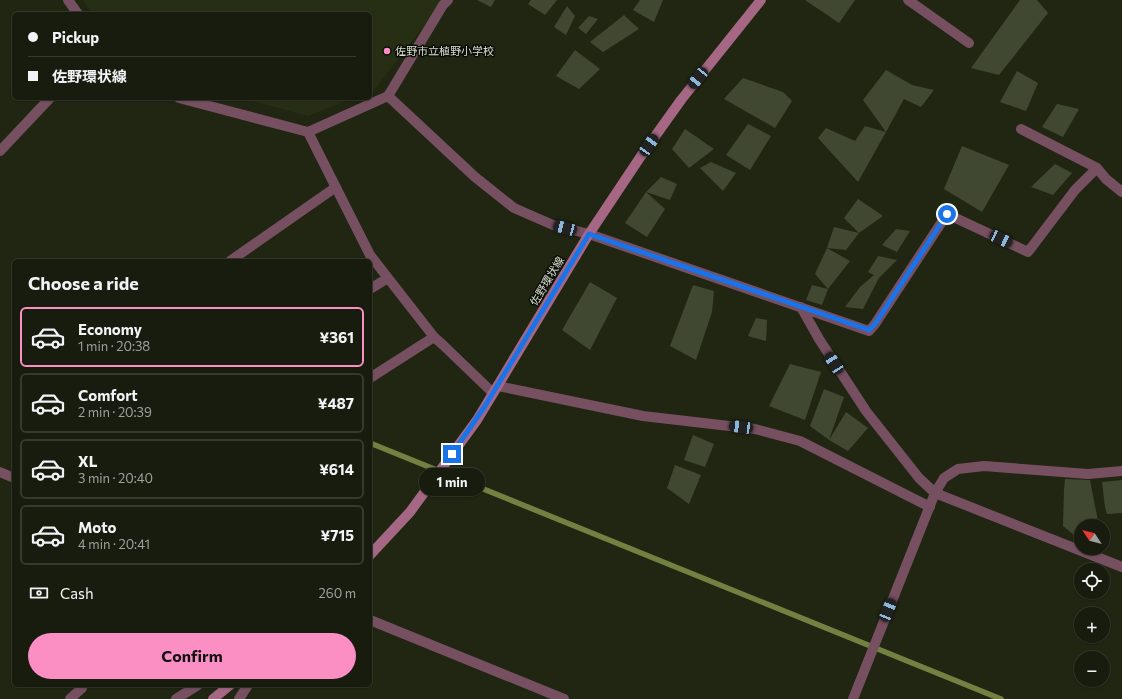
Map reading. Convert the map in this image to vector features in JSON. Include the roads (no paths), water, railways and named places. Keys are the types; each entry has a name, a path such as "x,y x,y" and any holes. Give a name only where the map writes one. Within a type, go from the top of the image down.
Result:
{"main road":[{"name":"佐野環状線","path":"372,553 410,512 477,420 589,234 641,156 681,100 761,0"},
{"path":"213,699 228,687"}],"street":[{"path":"68,0 77,12"},
{"path":"187,100 308,132 388,96 443,5 448,0"},
{"path":"908,0 969,43"},
{"path":"388,96 476,177 514,208 553,225 589,234 801,308 869,330 875,324 947,214 1028,252 1075,190 1097,168"},
{"path":"0,150 48,100"},
{"path":"1021,129 1097,168 1106,179 1122,192"},
{"path":"308,132 370,255 434,337 496,390 643,416 755,429 800,440 930,507"},
{"path":"233,259 336,187"},
{"path":"372,288 388,278"},
{"path":"801,308 819,339 866,411 919,478 935,493 1122,567"},
{"path":"372,377 434,337"},
{"path":"853,699 935,493 944,478 958,469 984,466 1088,474 1122,471"},
{"path":"0,472 12,477"},
{"path":"372,621 564,699"},
{"path":"176,699 195,687"},
{"path":"239,699 247,687"},
{"path":"70,699 82,688"}],"waterway":[{"path":"372,444 1001,699"}],"place":[{"name":"佐野市立植野小学校","path":"387,51"}]}
